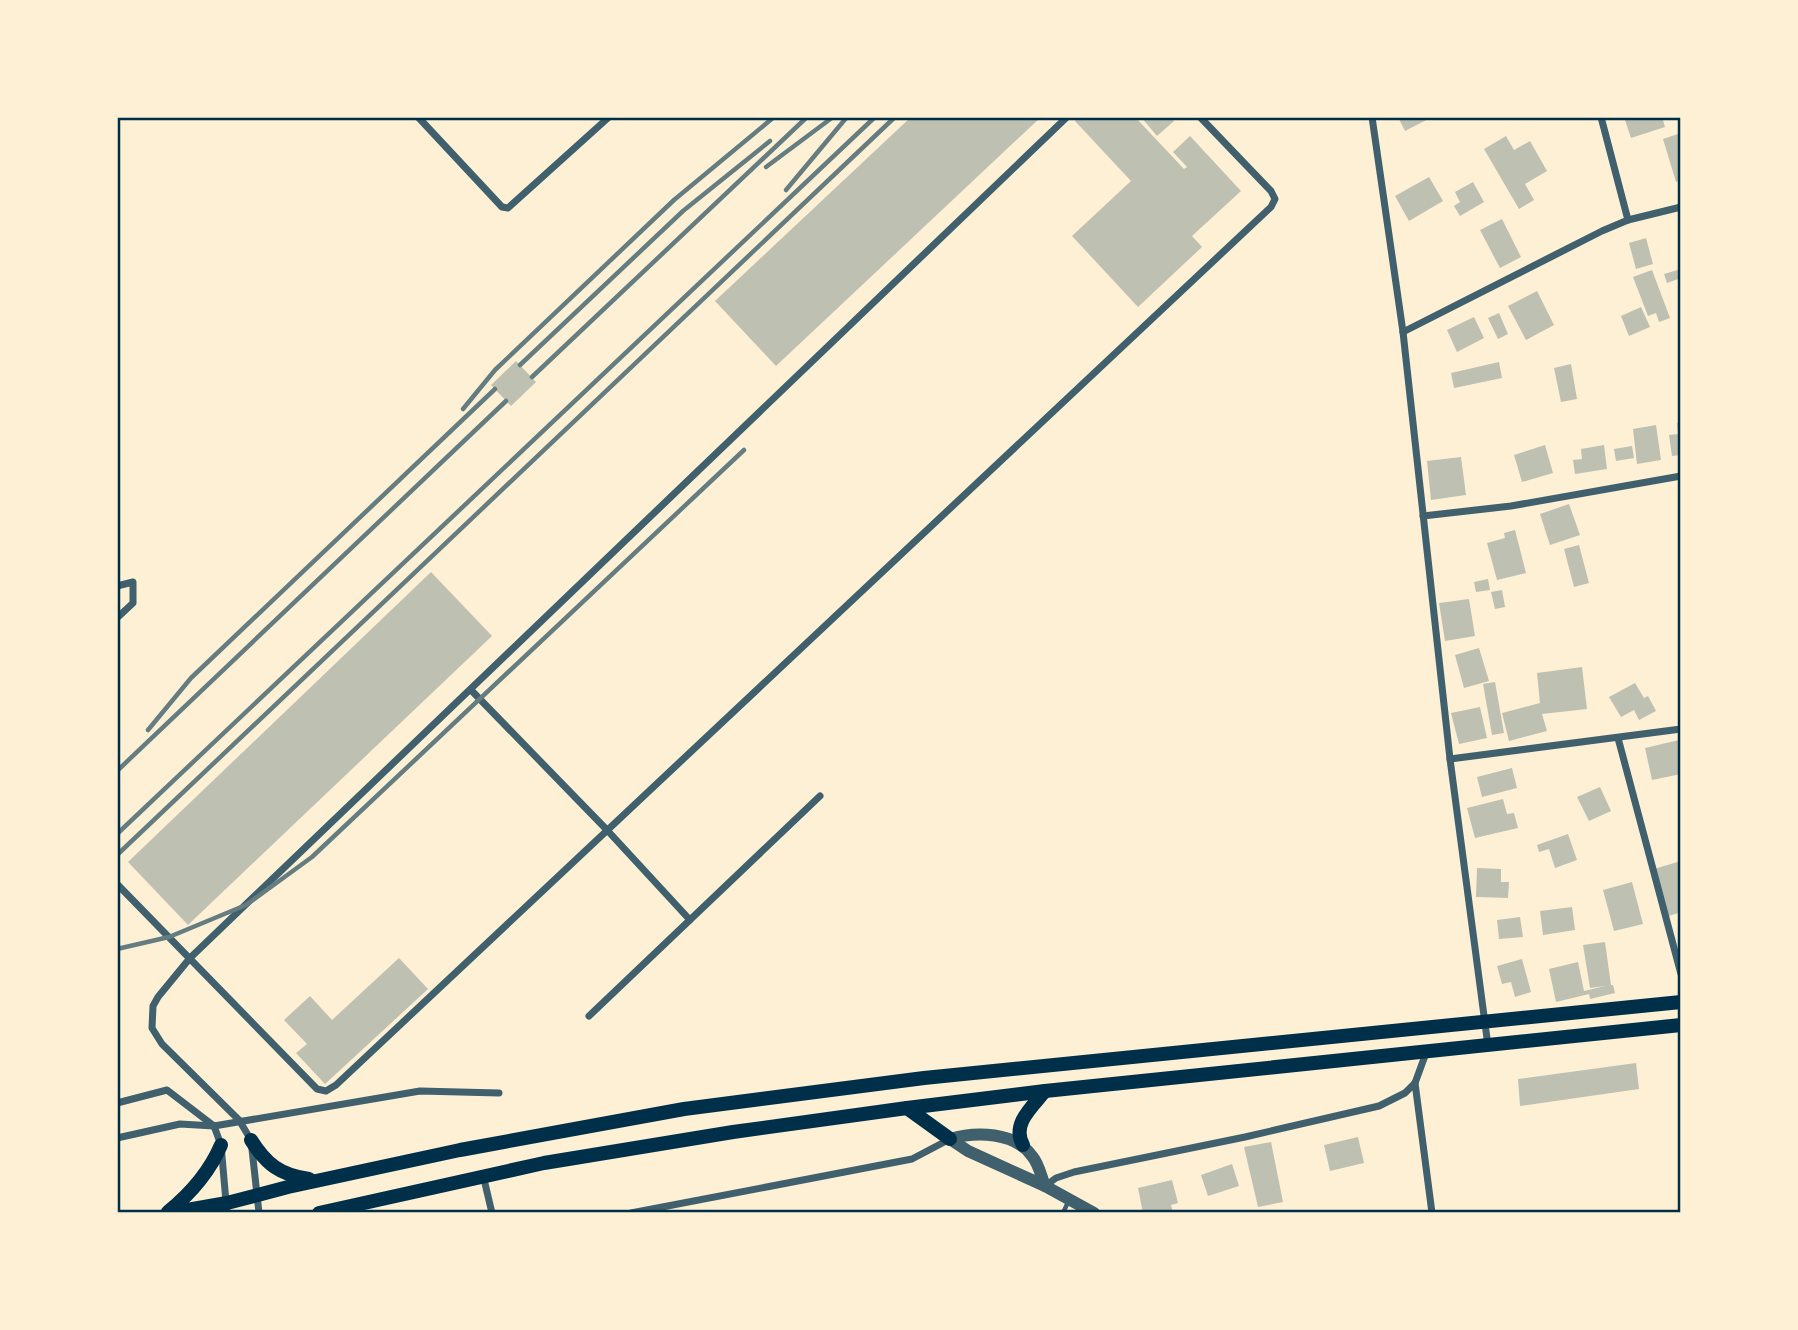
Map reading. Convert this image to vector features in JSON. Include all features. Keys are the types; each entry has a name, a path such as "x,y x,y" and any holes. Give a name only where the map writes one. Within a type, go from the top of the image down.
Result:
{"main road":[{"path":"168,1213 227,1208 258,1195 317,1180 590,1125 684,1109 964,1073 1681,1002"},
{"path":"319,1213 483,1174 602,1153 907,1108 1045,1090 1681,1026"},
{"path":"1023,1145 1019,1135 1021,1122 1045,1090"},
{"path":"907,1108 950,1139"},
{"path":"251,1140 263,1158 275,1169 289,1175 317,1180"},
{"path":"168,1213 196,1185 221,1145"}],"street":[{"path":"418,117 502,206 508,208 609,117"},
{"path":"259,1213 251,1140 239,1120 162,1044 152,1028 153,1006 158,997 190,958 1067,117"},
{"path":"117,884 317,1089 326,1091 336,1085 1271,207 1275,199 1272,191 1200,117"},
{"path":"1372,117 1403,332 1450,759 1488,1046"},
{"path":"1601,117 1628,220"},
{"path":"1403,332 1628,220 1681,207"},
{"path":"1423,516 1511,506 1681,476"},
{"path":"117,586 133,582 133,603 117,618"},
{"path":"471,690 690,920"},
{"path":"1450,759 1681,729"},
{"path":"1618,738 1681,974"},
{"path":"589,1016 820,796"},
{"path":"1045,1186 1056,1178 1074,1172 1245,1138 1379,1106 1405,1093 1415,1083 1426,1053"},
{"path":"1415,1083 1432,1213"},
{"path":"117,1103 167,1090 214,1126 221,1145 227,1208"},
{"path":"117,1138 180,1124 214,1126 420,1091 499,1093"},
{"path":"631,1213 912,1159 962,1135 983,1134 1023,1145 1037,1162 1045,1186"},
{"path":"950,1139 968,1151 1045,1186 1094,1213"},
{"path":"483,1174 492,1213"}],"lane":[{"path":"1063,1213 1069,1199"}],"building":[{"path":"911,117 1041,117 776,366 715,301"},
{"path":"1079,117 1135,117 1184,169 1187,167 1173,152 1190,136 1241,191 1192,236 1202,247 1138,307 1072,236 1131,181 1075,121"},
{"path":"1141,117 1171,117 1174,121 1157,136"},
{"path":"1398,117 1432,117 1405,131"},
{"path":"1624,117 1662,117 1665,127 1631,138"},
{"path":"1681,133 1681,180 1676,182 1663,139"},
{"path":"1506,136 1514,150 1530,141 1547,171 1525,184 1534,200 1519,209 1484,149"},
{"path":"1429,177 1443,201 1409,221 1395,196"},
{"path":"1473,182 1484,202 1460,216 1454,206 1460,202 1455,192"},
{"path":"1502,219 1521,257 1500,268 1480,230"},
{"path":"1646,238 1653,264 1636,269 1629,243"},
{"path":"1681,269 1681,278 1667,283 1664,274"},
{"path":"1652,270 1670,318 1659,322 1656,313 1648,316 1633,277"},
{"path":"1537,291 1554,325 1526,340 1508,306"},
{"path":"1641,307 1650,327 1629,336 1621,316"},
{"path":"1499,313 1508,334 1498,339 1488,318"},
{"path":"1474,317 1484,338 1457,352 1447,330"},
{"path":"516,361 536,382 511,406 491,385"},
{"path":"1499,362 1502,378 1454,388 1451,373"},
{"path":"1571,364 1577,399 1561,402 1554,368"},
{"path":"1681,422 1681,455 1672,456 1669,435 1678,434 1677,423"},
{"path":"1656,425 1661,460 1637,464 1633,429"},
{"path":"1545,445 1553,473 1522,482 1514,455"},
{"path":"1604,445 1607,469 1575,474 1573,460 1582,459 1581,449"},
{"path":"1632,446 1634,458 1616,461 1614,449"},
{"path":"1461,457 1466,495 1431,500 1427,461"},
{"path":"1569,504 1580,535 1550,545 1540,514"},
{"path":"1515,530 1526,573 1497,580 1487,543 1505,538 1504,533"},
{"path":"1579,545 1589,583 1574,587 1564,549"},
{"path":"431,572 492,636 188,925 128,862"},
{"path":"1488,579 1490,590 1476,592 1474,582"},
{"path":"1502,590 1505,607 1495,609 1491,592"},
{"path":"1469,599 1475,636 1445,641 1439,603"},
{"path":"1479,648 1489,681 1464,688 1455,655"},
{"path":"1582,667 1587,709 1542,714 1547,731 1509,741 1502,713 1540,703 1537,673"},
{"path":"1495,682 1504,733 1492,735 1483,684"},
{"path":"1635,683 1644,698 1648,696 1656,711 1639,720 1634,710 1621,717 1609,697"},
{"path":"1480,707 1487,738 1459,744 1451,713"},
{"path":"1679,740 1681,774 1652,780 1645,748"},
{"path":"1512,768 1517,788 1482,797 1477,777"},
{"path":"1600,787 1611,811 1589,821 1577,797"},
{"path":"1503,799 1507,814 1514,813 1518,828 1475,838 1467,808"},
{"path":"1568,834 1577,860 1555,868 1549,849 1539,852 1537,845"},
{"path":"1681,861 1681,912 1669,916 1654,869"},
{"path":"1477,868 1501,869 1501,882 1509,882 1508,898 1476,897"},
{"path":"1632,882 1643,924 1614,931 1603,890"},
{"path":"1572,907 1575,930 1543,935 1540,911"},
{"path":"1520,917 1523,937 1499,939 1497,920"},
{"path":"1605,942 1611,985 1615,993 1590,999 1589,994 1556,1002 1549,969 1578,962 1584,991 1605,986 1590,988 1583,945"},
{"path":"399,958 428,989 325,1084 296,1053 307,1044 284,1020 310,996 332,1020"},
{"path":"1522,959 1531,992 1515,997 1511,982 1502,984 1497,966"},
{"path":"1636,1063 1639,1089 1520,1106 1518,1079"},
{"path":"1358,1137 1364,1163 1330,1171 1324,1145"},
{"path":"1271,1142 1283,1202 1258,1207 1244,1147"},
{"path":"1232,1164 1239,1186 1208,1196 1201,1175"},
{"path":"1172,1180 1178,1203 1171,1205 1173,1213 1143,1213 1138,1188"}],"railway":[{"path":"463,409 495,370 674,200 774,117"},
{"path":"532,377 807,117"},
{"path":"766,167 833,117"},
{"path":"786,190 847,117"},
{"path":"117,834 875,117"},
{"path":"117,855 895,117"},
{"path":"520,365 683,211 770,141"},
{"path":"148,730 191,678 495,389"},
{"path":"117,771 506,401"},
{"path":"117,949 169,937 246,905 312,857 744,450"}]}
